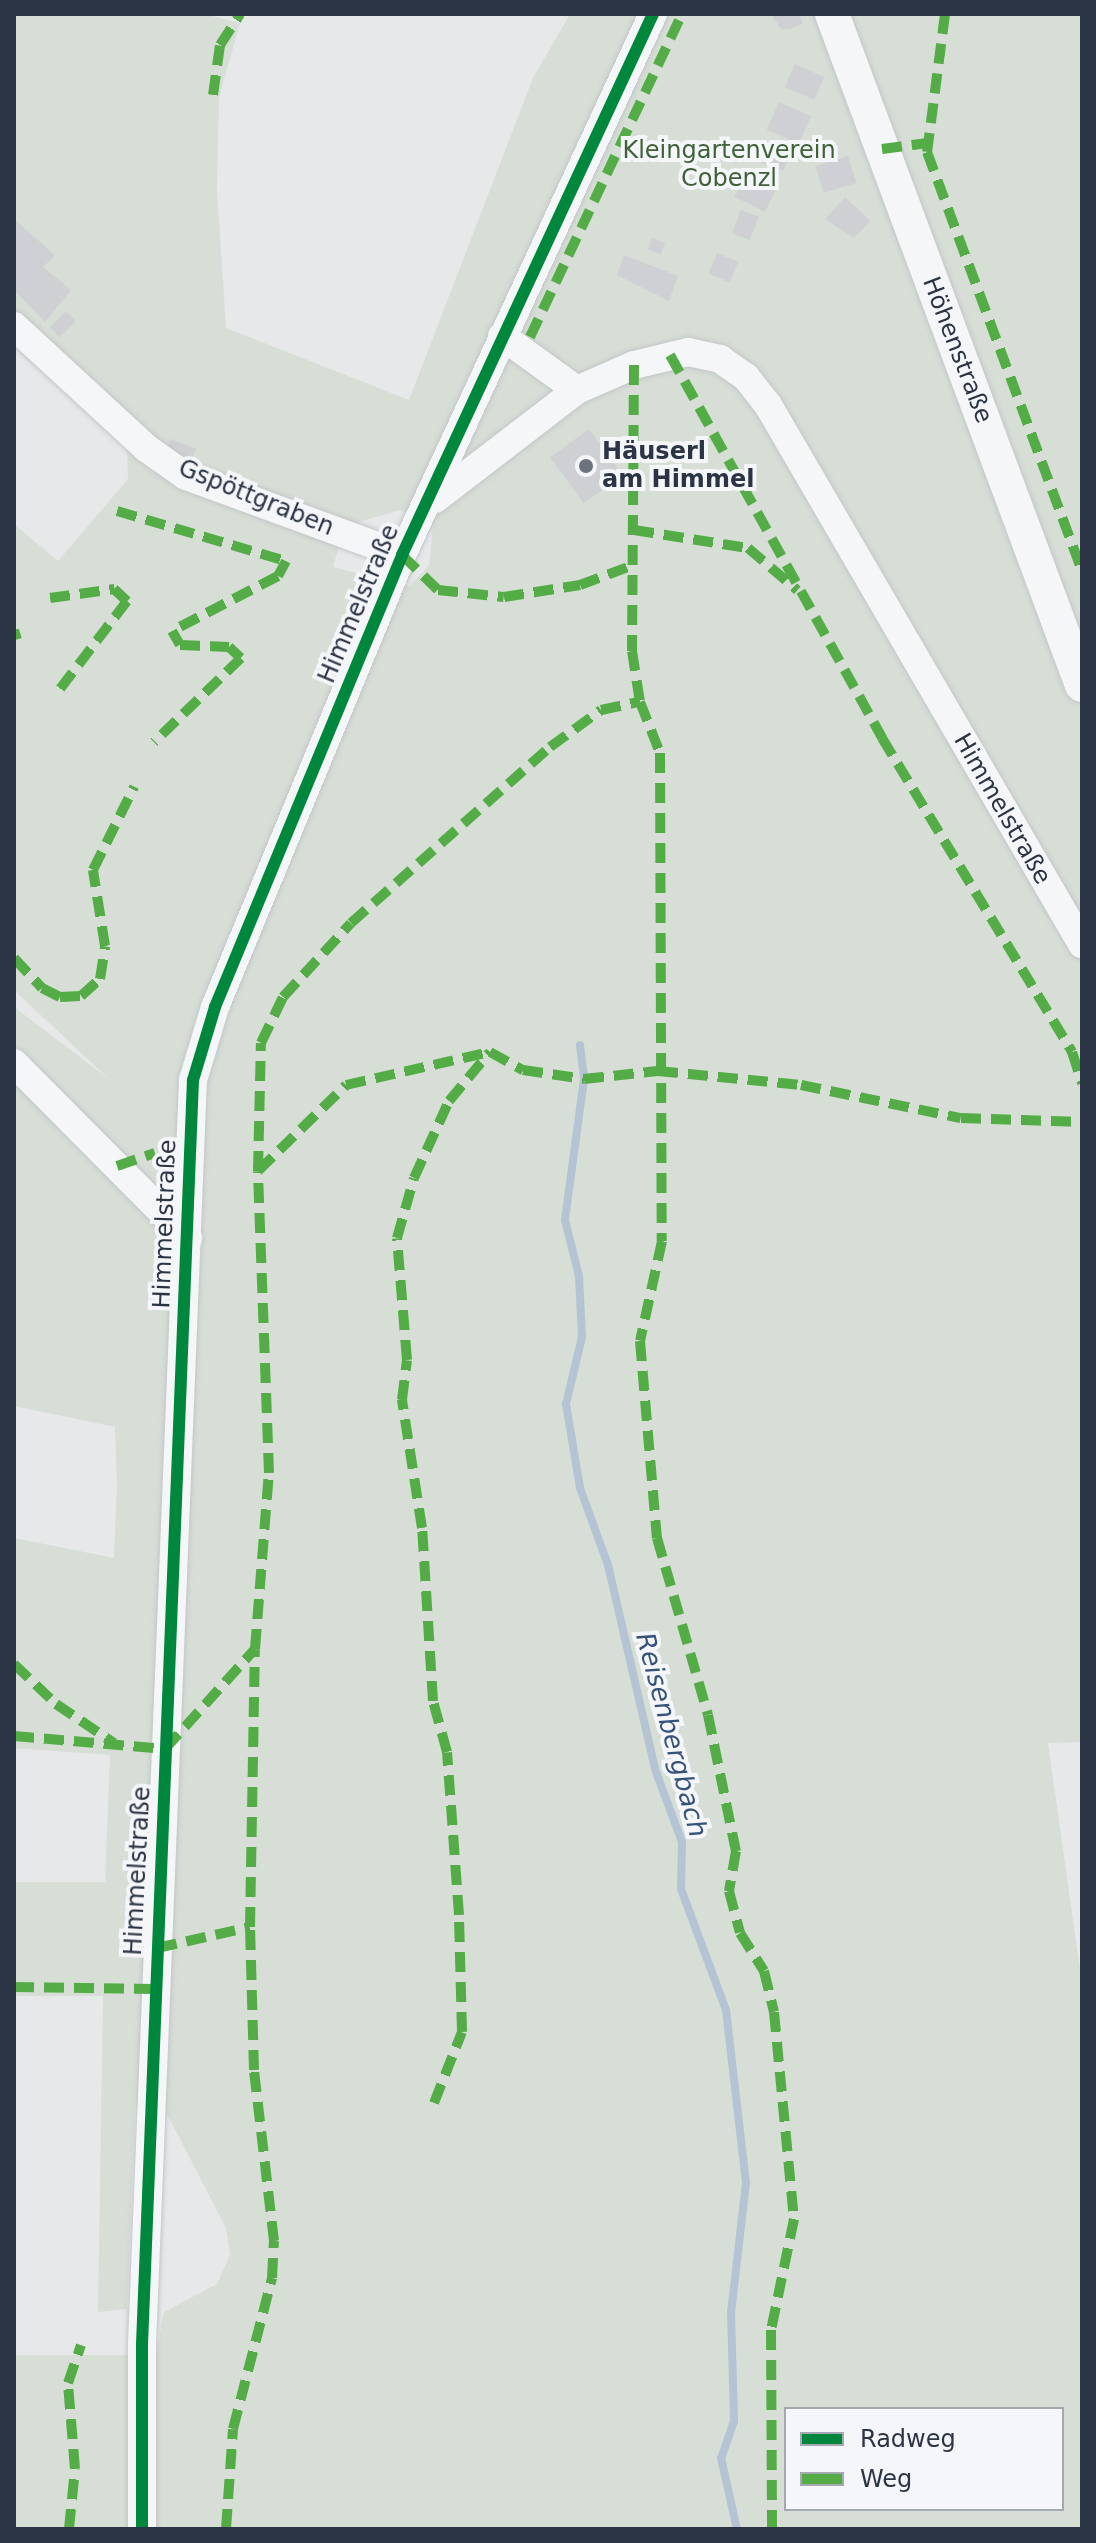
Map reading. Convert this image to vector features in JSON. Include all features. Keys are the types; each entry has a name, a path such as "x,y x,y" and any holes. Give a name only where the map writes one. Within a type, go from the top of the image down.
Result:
{"street":[{"name":"Himmelstraße","path":"142,2529 142,2344 193,1080 203,1039 402,555 426,509 502,336 653,14"},
{"name":"Höhenstraße","path":"832,14 1082,685"},
{"name":"Gspöttgraben","path":"14,326 146,448 186,476 402,555"},
{"path":"502,336 577,390"},
{"name":"Himmelstraße","path":"426,509 577,390 634,365 688,352 720,359 746,377 768,405 1082,944"},
{"path":"14,1063 188,1238"}],"green space":[{"name":"Kleingartenverein Cobenzl","path":"14,14 204,14 240,23 219,97 217,189 226,328 409,400 533,78 570,14 1082,14 1082,1742 1048,1743 1082,1984 1082,2529 14,2529 14,2355 156,2355 164,2312 217,2284 230,2255 226,2228 164,2108 135,2105 127,2309 98,2312 103,1996 14,1996 14,1882 105,1882 110,1755 14,1748 14,1538 114,1558 117,1483 115,1427 14,1406 14,1007 110,1080 14,990 14,524 58,561 128,479 127,448 14,343","holes":["400,510 433,527 429,566 409,586 333,567 345,526"]}],"building":[{"path":"799,14 803,23 790,29 781,29 772,15"},
{"path":"795,64 824,77 814,100 785,87"},
{"path":"779,102 811,116 799,144 767,129"},
{"path":"767,141 791,150 783,171 759,162"},
{"path":"848,156 856,183 824,193 815,166"},
{"path":"748,169 779,184 765,212 734,197"},
{"path":"845,197 870,221 854,238 825,219"},
{"path":"741,210 759,217 750,240 732,233"},
{"path":"14,219 55,255 43,267 71,290 45,322 14,290"},
{"path":"652,238 665,243 661,254 648,249"},
{"path":"717,253 738,262 730,282 708,273"},
{"path":"624,255 678,276 669,301 617,275"},
{"path":"66,311 76,321 60,337 50,327"},
{"name":"Häuserl am Himmel","path":"589,429 623,475 584,503 550,457"},
{"path":"171,439 196,449 192,460 167,450"}],"waterway":[{"name":"Reisenbergbach","path":"580,1045 584,1079 565,1220 579,1276 582,1337 566,1404 580,1488 608,1565 655,1769 682,1842 681,1889 726,2010 746,2183 731,2312 734,2421 721,2458 737,2529"}],"marked path":[{"path":"213,95 220,45 240,14"},
{"path":"530,337 682,14"},
{"path":"945,14 927,152 1082,570"},
{"path":"882,149 928,143"},
{"path":"670,355 882,738 1072,1052 1082,1083"},
{"path":"634,365 632,651 640,702 660,753 662,1241 640,1341 657,1538 708,1715 736,1851 729,1891 740,1933 764,1971 774,2012 794,2219 771,2330 772,2529"},
{"path":"117,511 286,561 278,576 172,631 180,645 229,647 241,658 154,742"},
{"path":"634,530 748,548 797,590"},
{"path":"402,555 438,590 504,597 580,585 628,567"},
{"path":"50,598 114,589 127,601 60,689"},
{"path":"14,630 17,640"},
{"path":"258,1171 261,1043 283,997 351,923 550,747 601,710 640,702"},
{"path":"14,958 42,988 60,997 81,996 100,979 105,946 93,870 134,787"},
{"path":"14,1736 165,1749 255,1649 269,1473 258,1171 346,1085 490,1052 523,1070 584,1079 658,1071 801,1085 961,1118 1082,1122"},
{"path":"434,2103 462,2032 459,1915 447,1752 433,1701 422,1528 402,1400 407,1360 397,1238 414,1178 449,1101 490,1052"},
{"path":"117,1166 155,1153"},
{"path":"157,1948 250,1927 255,1649"},
{"path":"14,1664 56,1704 114,1743"},
{"path":"226,2529 233,2429 272,2278 274,2241 254,2070 250,1927"},
{"path":"14,1987 155,1989"},
{"path":"69,2529 75,2469 68,2383 81,2345"}],"cycle path":[{"path":"142,2529 142,2344 193,1080 215,1007 402,555 653,14"}],"place":[{"name":"Häuserl am Himmel","path":"586,466"}]}
